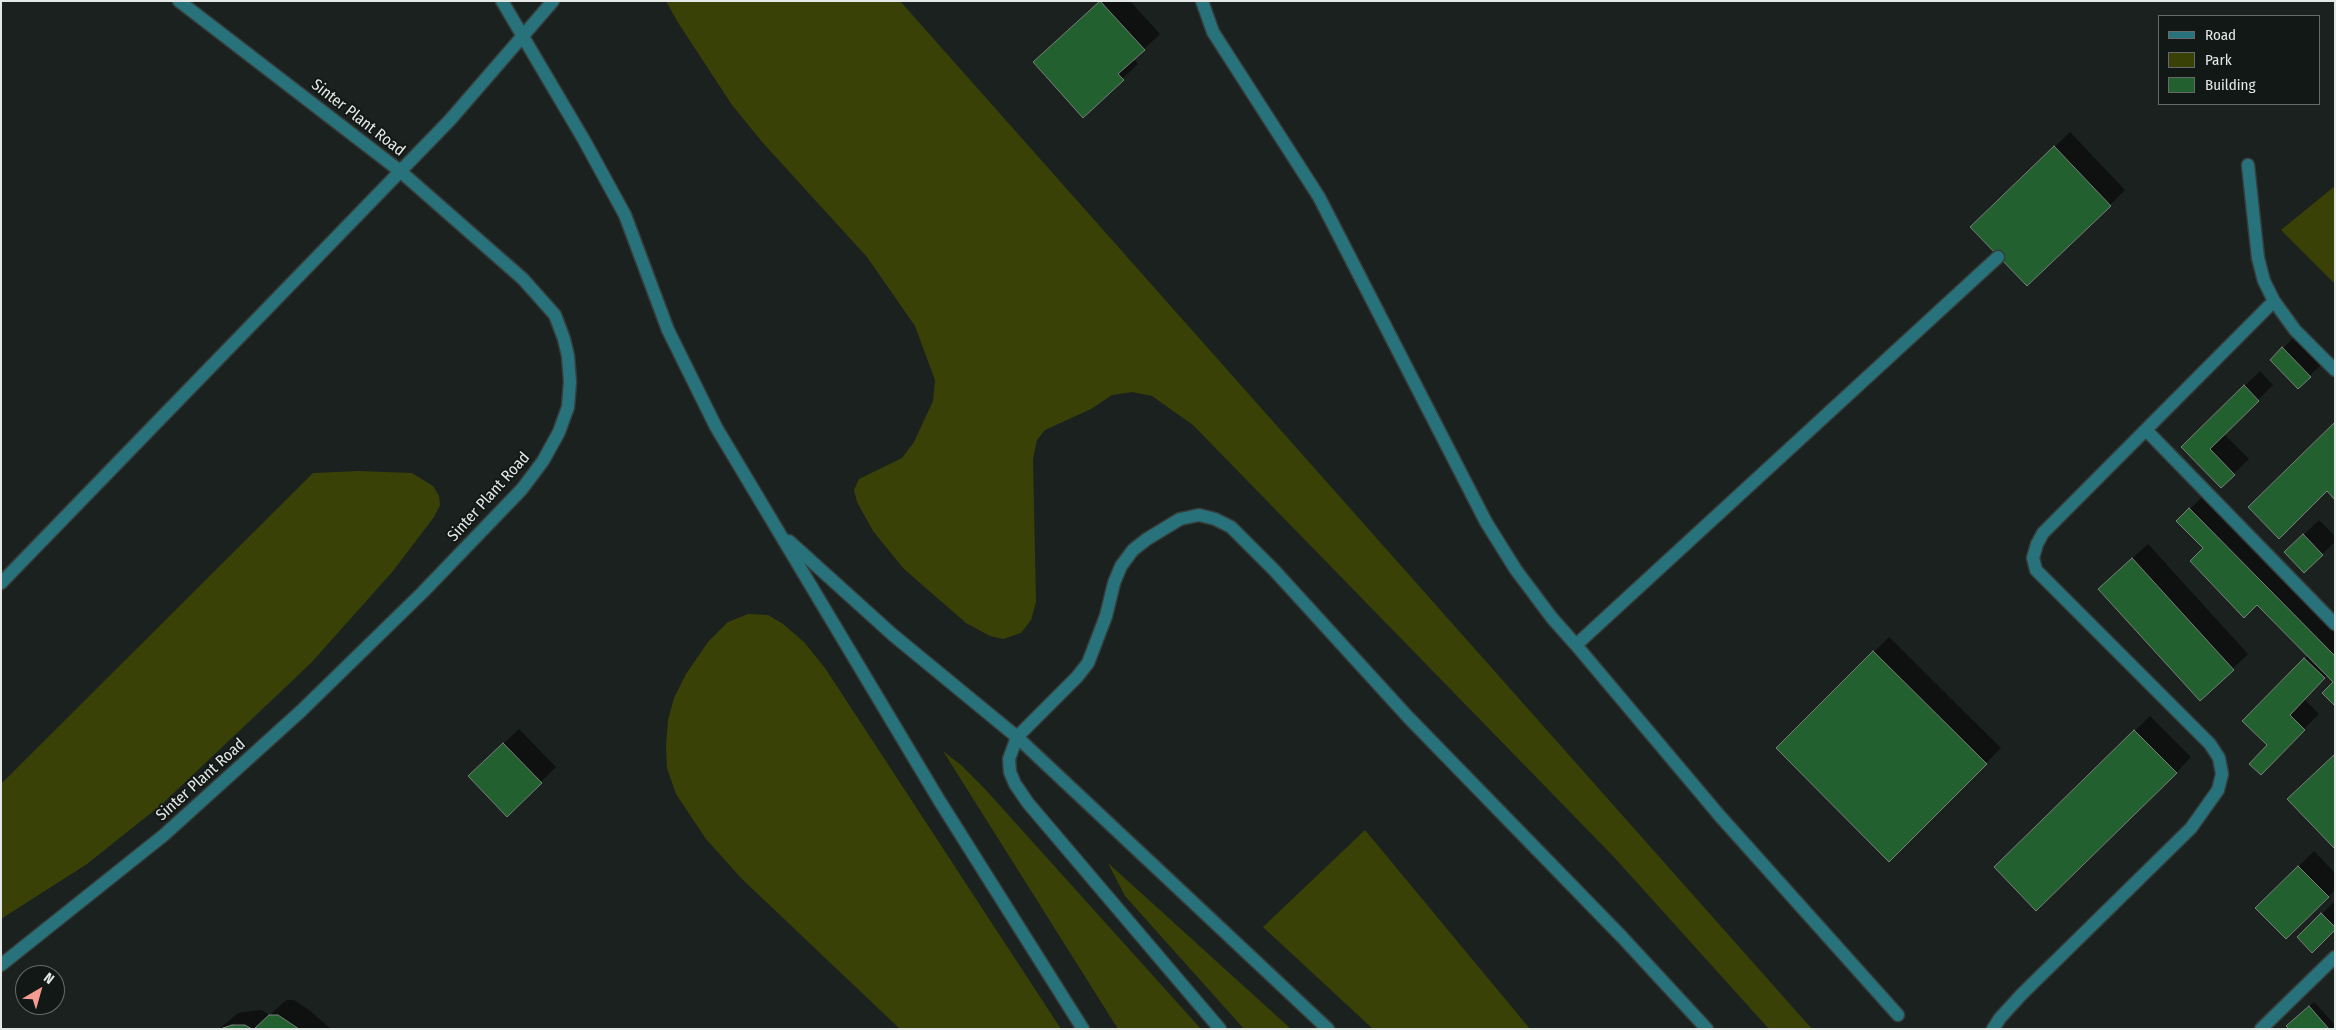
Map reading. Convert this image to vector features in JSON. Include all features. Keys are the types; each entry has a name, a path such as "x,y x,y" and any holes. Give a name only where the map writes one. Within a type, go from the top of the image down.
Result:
{"lane":[{"name":"Sinter Plant Road","path":"1,965 164,835 301,711 423,592 505,508 543,461 559,432 568,406 570,382 568,356 555,315 523,278 400,171 179,1"},
{"path":"502,1 625,215 668,330 716,427 939,800 1083,1029"},
{"path":"1,583 450,120 524,37 553,1"},
{"path":"1202,1 1213,32 1319,197 1486,522 1516,570 1552,618 1719,815 1898,1015"},
{"path":"2248,165 2258,258 2264,281 2274,301 2295,330 2335,370"},
{"path":"1576,645 1998,257"},
{"path":"1993,1029 2000,1018 2022,994 2191,828 2218,790 2222,774 2219,758 2210,744 2036,570 2033,558 2037,544 2043,533 2274,301"},
{"path":"2146,430 2335,624"},
{"path":"1220,1029 1028,803 1015,784 1010,772 1009,759 1017,737 1077,677 1088,663 1106,616 1117,574 1133,550 1146,538 1180,519 1199,515 1215,519 1231,527 1268,564 1408,717 1622,937 1707,1029"},
{"path":"778,531 893,634 1017,737 1328,1029"},
{"path":"2261,1029 2335,957"}],"green space":[{"path":"666,1 900,1 1812,1029 1769,1029 1613,856 1193,425 1152,396 1132,392 1112,395 1091,409 1045,430 1037,440 1033,459 1036,602 1031,620 1021,633 1003,639 990,636 966,623 904,569 873,531 857,502 854,490 859,479 902,458 914,442 933,401 935,380 915,326 867,257 763,143 732,105"},
{"path":"2335,186 2335,284 2281,230"},
{"path":"359,471 412,473 433,486 439,496 440,505 434,517 393,571 311,663 161,805 87,864 1,919 1,784 313,473"},
{"path":"748,614 768,615 783,624 804,642 825,668 1061,1029 900,1029 742,879 706,839 676,794 667,768 668,720 674,698 686,674 708,642 728,622"},
{"path":"943,751 961,765 985,789 1201,1029 1118,1029"},
{"path":"1365,830 1530,1029 1373,1029 1263,927"},
{"path":"1108,863 1291,1029 1244,1029 1125,896"}],"building":[{"path":"1100,1 1145,50 1118,74 1124,80 1083,118 1033,62"},
{"path":"2054,146 2111,206 2027,286 1970,227"},
{"path":"2282,347 2311,377 2298,389 2270,360"},
{"path":"2244,385 2259,401 2210,449 2235,475 2221,488 2181,447"},
{"path":"2335,422 2335,500 2327,491 2279,539 2248,507"},
{"path":"2189,508 2335,656 2335,706 2322,693 2333,682 2257,605 2244,618 2190,561 2203,548 2176,521"},
{"path":"2303,534 2323,555 2304,573 2284,552"},
{"path":"2132,558 2234,670 2200,701 2098,589"},
{"path":"1873,651 1987,764 1889,862 1776,748"},
{"path":"2304,658 2325,678 2290,715 2305,730 2261,775 2249,764 2267,745 2242,721"},
{"path":"2134,730 2177,773 2036,911 1994,867"},
{"path":"503,743 542,783 507,817 468,776"},
{"path":"2335,754 2335,849 2287,799"},
{"path":"2298,866 2329,897 2286,939 2255,908"},
{"path":"2321,913 2335,927 2335,930 2312,953 2297,937"},
{"path":"2309,1006 2329,1029 2289,1029 2286,1026"},
{"path":"269,1015 278,1015 299,1029 254,1029"},
{"path":"232,1025 245,1025 252,1029 220,1029"}]}
